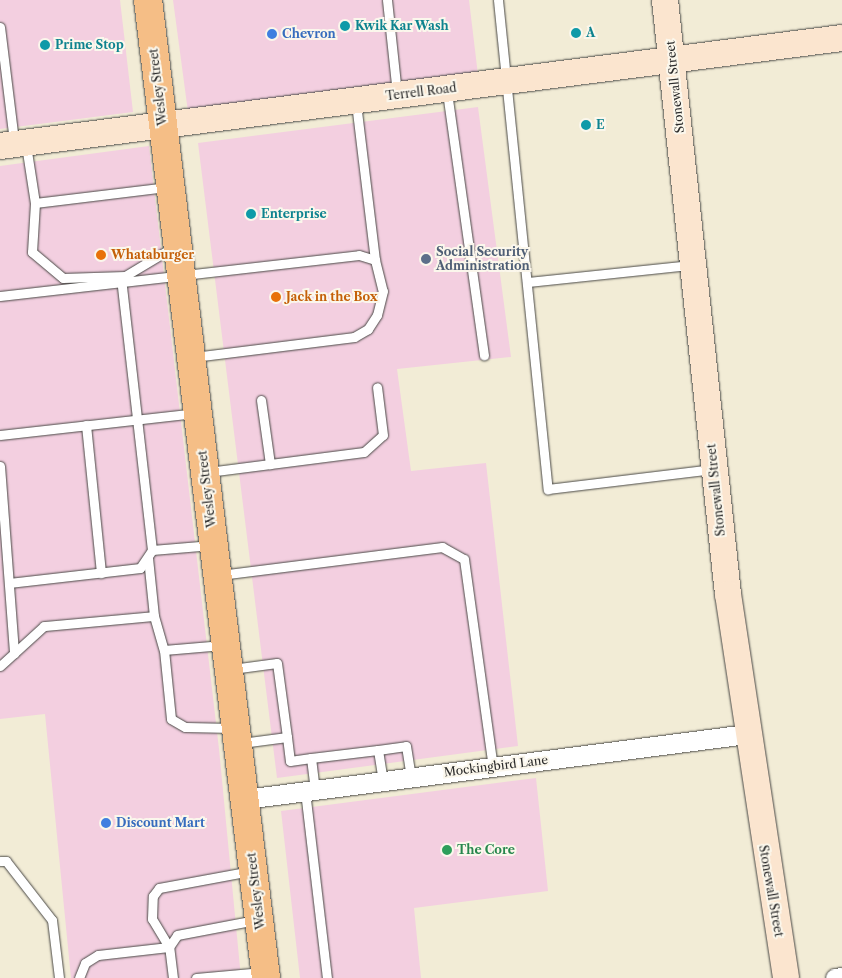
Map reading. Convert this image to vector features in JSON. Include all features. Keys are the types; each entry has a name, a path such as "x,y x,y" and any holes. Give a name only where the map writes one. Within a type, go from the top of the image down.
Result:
{"main road":[{"name":"Wesley Street","path":"148,0 266,975"}],"street":[{"name":"Stonewall Street","path":"666,0 714,468 747,734 786,978"},
{"name":"Terrell Road","path":"13,144 842,38"},
{"name":"Mockingbird Lane","path":"245,798 747,734"},
{"path":"835,978 842,977"}],"lane":[{"path":"387,0 397,96"},
{"path":"498,0 508,81 548,489 714,468"},
{"path":"0,27 13,144 35,203 32,252 63,278 125,276 178,245"},
{"path":"446,89 484,355"},
{"path":"191,357 354,338 368,329 377,315 383,290 374,260 356,101"},
{"path":"35,203 170,186"},
{"path":"0,296 182,279 359,255 374,260"},
{"path":"528,282 693,265"},
{"path":"122,285 138,418 154,616 164,650 171,719 185,728 237,736 287,737"},
{"path":"205,472 364,452 376,445 383,434 377,387"},
{"path":"261,400 270,464"},
{"path":"0,435 198,412"},
{"path":"86,425 101,572"},
{"path":"0,466 14,653"},
{"path":"8,583 140,568 150,554 214,544"},
{"path":"218,576 442,547 464,559 493,767"},
{"path":"0,666 44,626 154,616"},
{"path":"164,650 277,663 290,761 406,746 412,777"},
{"path":"378,750 383,781"},
{"path":"311,758 310,790 327,978"},
{"path":"0,861 6,861 52,920 59,978"},
{"path":"173,978 169,947 152,919 152,896 159,888 254,871"},
{"path":"79,978 85,962 98,955 169,947 177,935 190,930 259,919"},
{"path":"196,978 266,975"}],"shaded area":[{"path":"0,0 120,0 133,112 0,129"},
{"path":"173,0 469,0 478,75 188,112"},
{"path":"478,107 511,357 397,369 411,471 486,463 518,746 277,778 198,143"},
{"path":"149,146 219,749 241,978 71,978 45,714 0,719 0,166"},
{"path":"536,778 548,891 414,908 421,978 300,978 281,811"}],"place":[{"name":"Kwik Kar Wash","path":"345,26"},
{"name":"A","path":"576,33"},
{"name":"Chevron","path":"272,34"},
{"name":"Prime Stop","path":"45,45"},
{"name":"E","path":"586,125"},
{"name":"Enterprise","path":"251,214"},
{"name":"Whataburger","path":"101,255"},
{"name":"Social Security Administration","path":"426,259"},
{"name":"Jack in the Box","path":"276,297"},
{"name":"Discount Mart","path":"106,823"},
{"name":"The Core","path":"447,850"}]}
